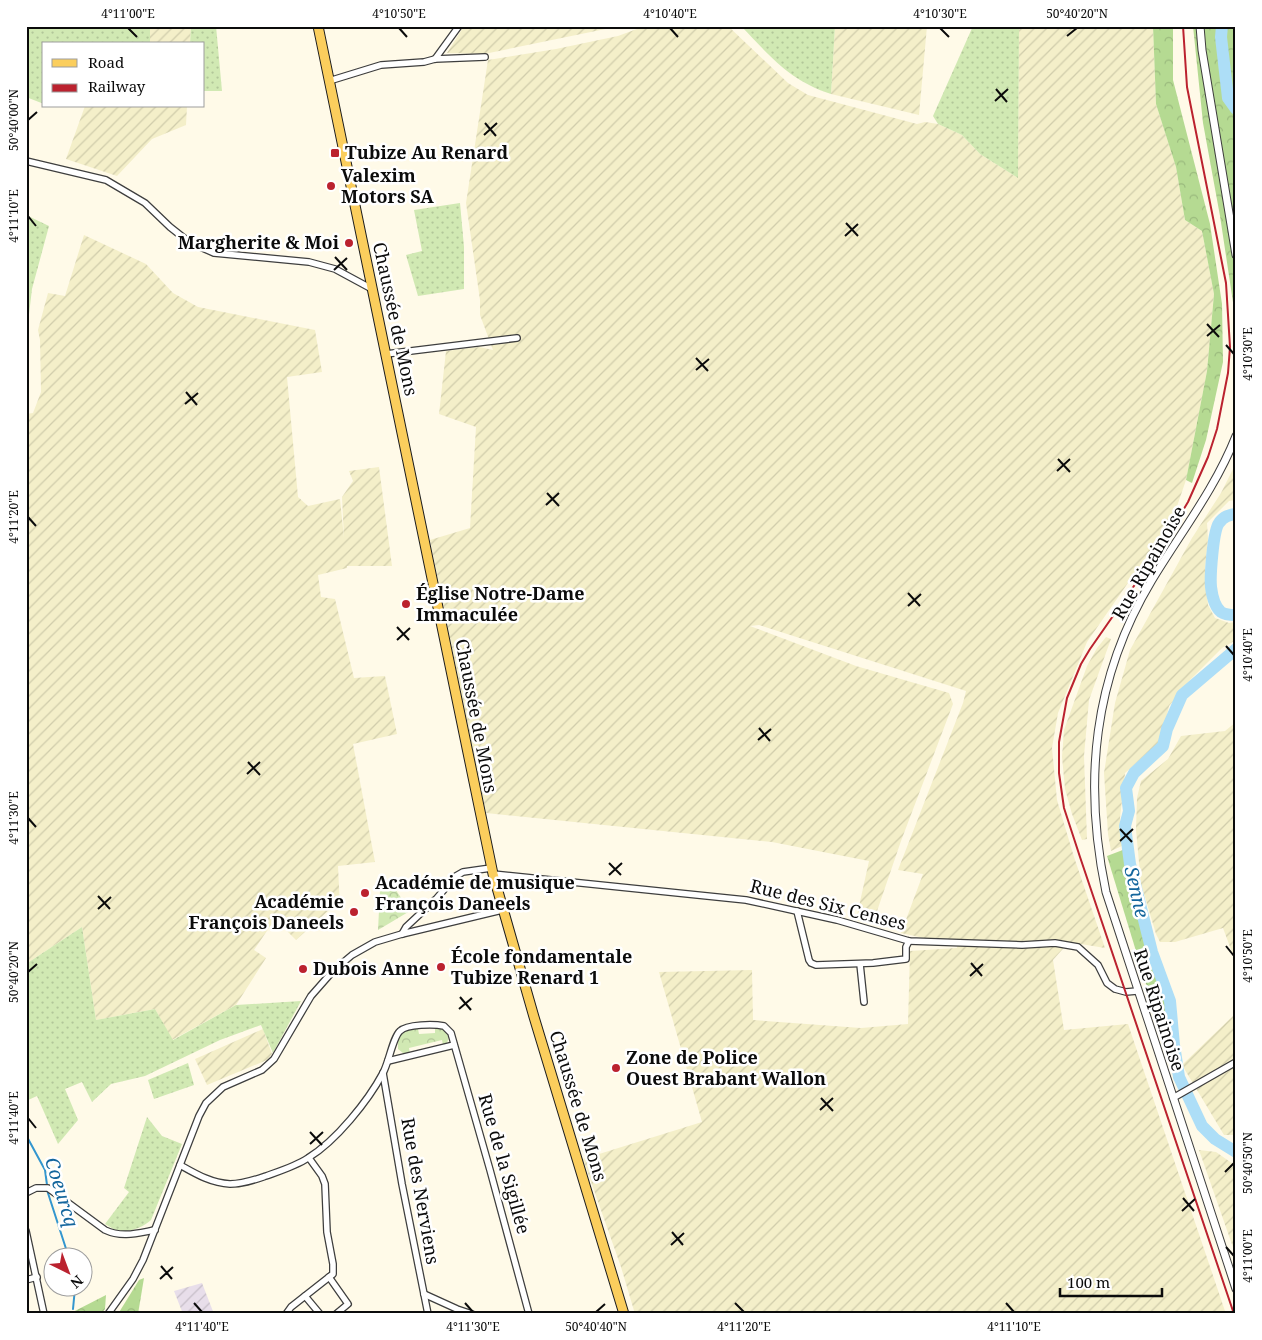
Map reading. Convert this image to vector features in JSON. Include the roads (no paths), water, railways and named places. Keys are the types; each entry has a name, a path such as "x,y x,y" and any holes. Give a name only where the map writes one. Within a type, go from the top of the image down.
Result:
{"main road":[{"name":"Chaussée de Mons","path":"318,26 492,871 502,910 624,1314"}],"street":[{"path":"435,59 459,26"},
{"path":"1200,26 1202,50 1235,252"},
{"path":"329,81 381,66 424,62 435,59 485,56"},
{"path":"26,160 106,180 145,203 189,242 214,253 309,262 335,269 372,289"},
{"path":"386,354 517,338"},
{"name":"Rue Ripainoise","path":"1236,436 1226,462 1206,498 1136,609 1105,694 1099,727 1093,792 1099,862 1106,892 1137,991 1176,1096 1236,1289"},
{"name":"Rue des Six Censes","path":"402,934 406,927 436,899 456,876 463,872 492,871 746,900 797,911 908,941 1055,943 1078,947 1098,965 1107,983 1115,989 1126,992 1137,991"},
{"path":"108,1314 138,1270 199,1116 206,1103 223,1087 262,1070 274,1059 311,996 333,971 352,955 375,942 502,910"},
{"path":"797,911 811,963 816,965 860,964 906,959 908,941"},
{"path":"860,964 864,1002"},
{"name":"Rue de la Sigillée","path":"388,1061 396,1035 404,1027 438,1024 449,1030 498,1195 529,1314"},
{"path":"180,1165 214,1181 239,1184 273,1174 309,1158 332,1139 352,1119 383,1072 388,1061 454,1045"},
{"path":"1176,1096 1236,1062"},
{"name":"Rue des Nerviens","path":"383,1072 402,1184 428,1314"},
{"path":"286,1314 291,1307 333,1274 327,1232 325,1184 322,1176 309,1158"},
{"path":"26,1192 46,1188 105,1230 114,1234 129,1235 155,1230"},
{"path":"26,1231 44,1314"},
{"path":"26,1280 37,1277"},
{"path":"328,1277 348,1304 336,1314"},
{"path":"424,1294 472,1314"},
{"path":"305,1296 320,1314"}],"waterway":[{"name":"Senne","path":"1222,26 1221,37 1228,98 1236,109"},
{"name":"Senne","path":"1236,514 1225,517 1217,528 1212,554 1211,581 1213,597 1219,610 1224,614 1236,615"},
{"name":"Senne","path":"1236,649 1182,695 1167,729 1163,746 1134,773 1126,788 1129,811 1125,826 1130,864 1152,952 1170,1001 1179,1077 1202,1126 1215,1139 1236,1152"},
{"name":"Coeurcq","path":"26,1135 45,1170 47,1185"},
{"name":"Coeurcq","path":"47,1190 66,1248"},
{"name":"Coeurcq","path":"73,1309 74,1298"}],"railway":[{"path":"1183,26 1187,87 1226,283 1230,347 1228,373 1217,429 1208,457 1188,502 1159,550 1081,664 1067,698 1059,742 1059,773 1064,808 1234,1314"}],"place":[{"name":"Tubize Au Renard","path":"335,153"},
{"name":"Valexim Motors SA","path":"331,186"},
{"name":"Margherite & Moi","path":"349,243"},
{"name":"Église Notre-Dame Immaculée","path":"406,604"},
{"name":"Académie de musique François Daneels","path":"365,893"},
{"name":"Académie François Daneels","path":"354,912"},
{"name":"École fondamentale Tubize Renard 1","path":"441,967"},
{"name":"Dubois Anne","path":"303,969"},
{"name":"Zone de Police Ouest Brabant Wallon","path":"616,1068"}]}
